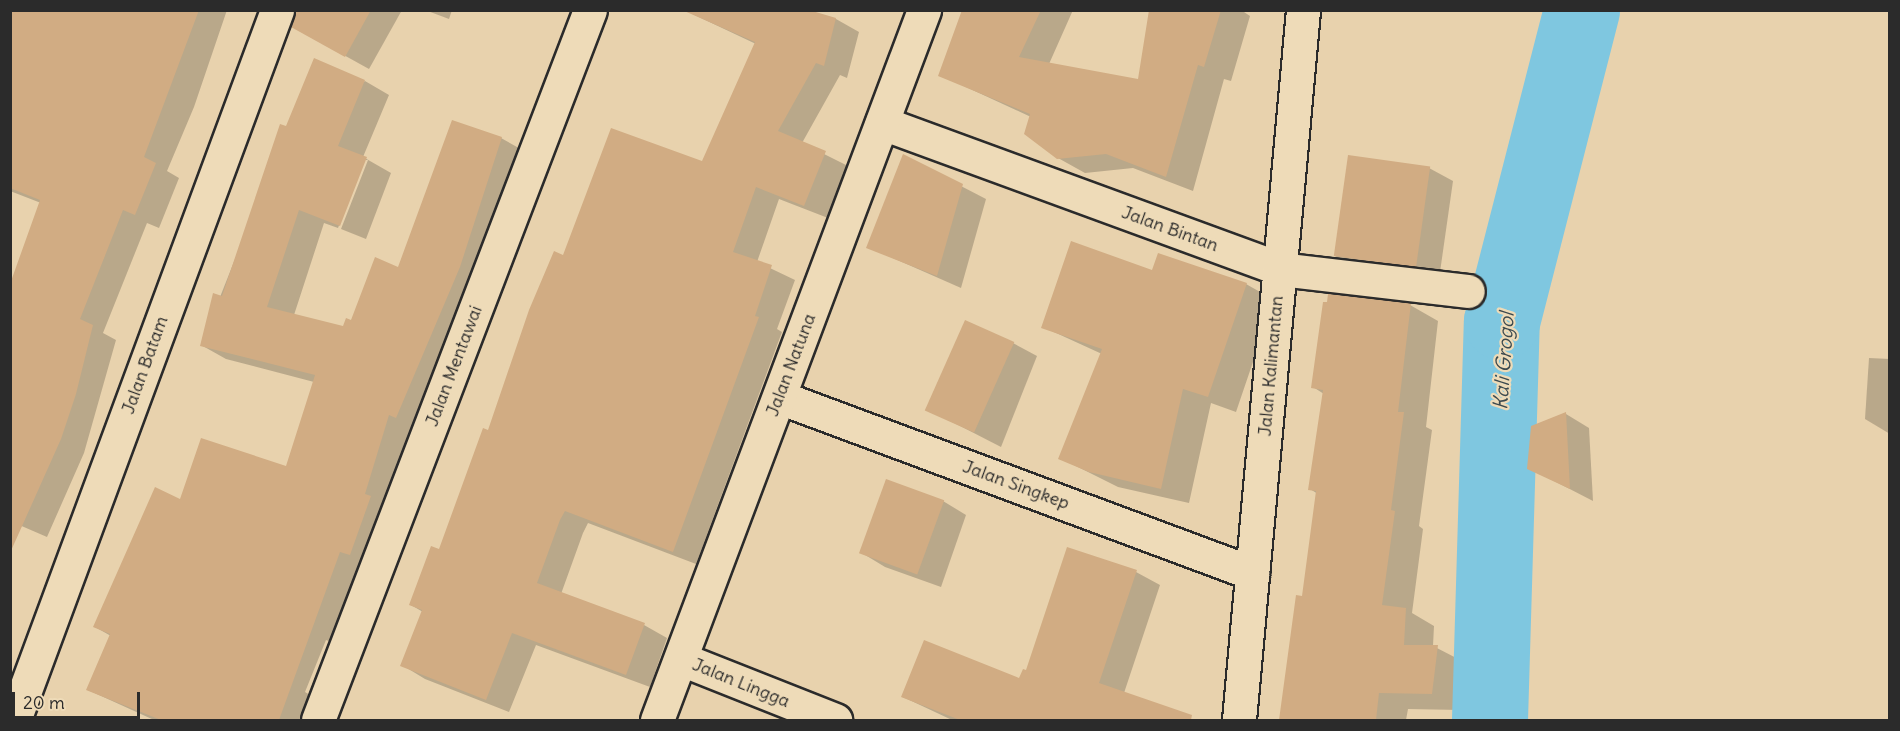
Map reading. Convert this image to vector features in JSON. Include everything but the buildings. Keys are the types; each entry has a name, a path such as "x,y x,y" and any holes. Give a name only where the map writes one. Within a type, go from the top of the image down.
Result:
{"street":[{"name":"Jalan Batam","path":"14,720 277,10"},
{"name":"Jalan Mentawai","path":"318,720 590,10"},
{"name":"Jalan Natuna","path":"657,720 924,10"},
{"name":"Jalan Kalimantan","path":"1239,720 1303,10"},
{"name":"Jalan Bintan","path":"882,123 1280,269 1468,291"},
{"name":"Jalan Singkep","path":"779,397 1252,573"},
{"name":"Jalan Lingga","path":"681,659 835,720"}],"waterway":[{"name":"Kali Grogol","path":"1490,720 1502,322 1582,10"}]}
